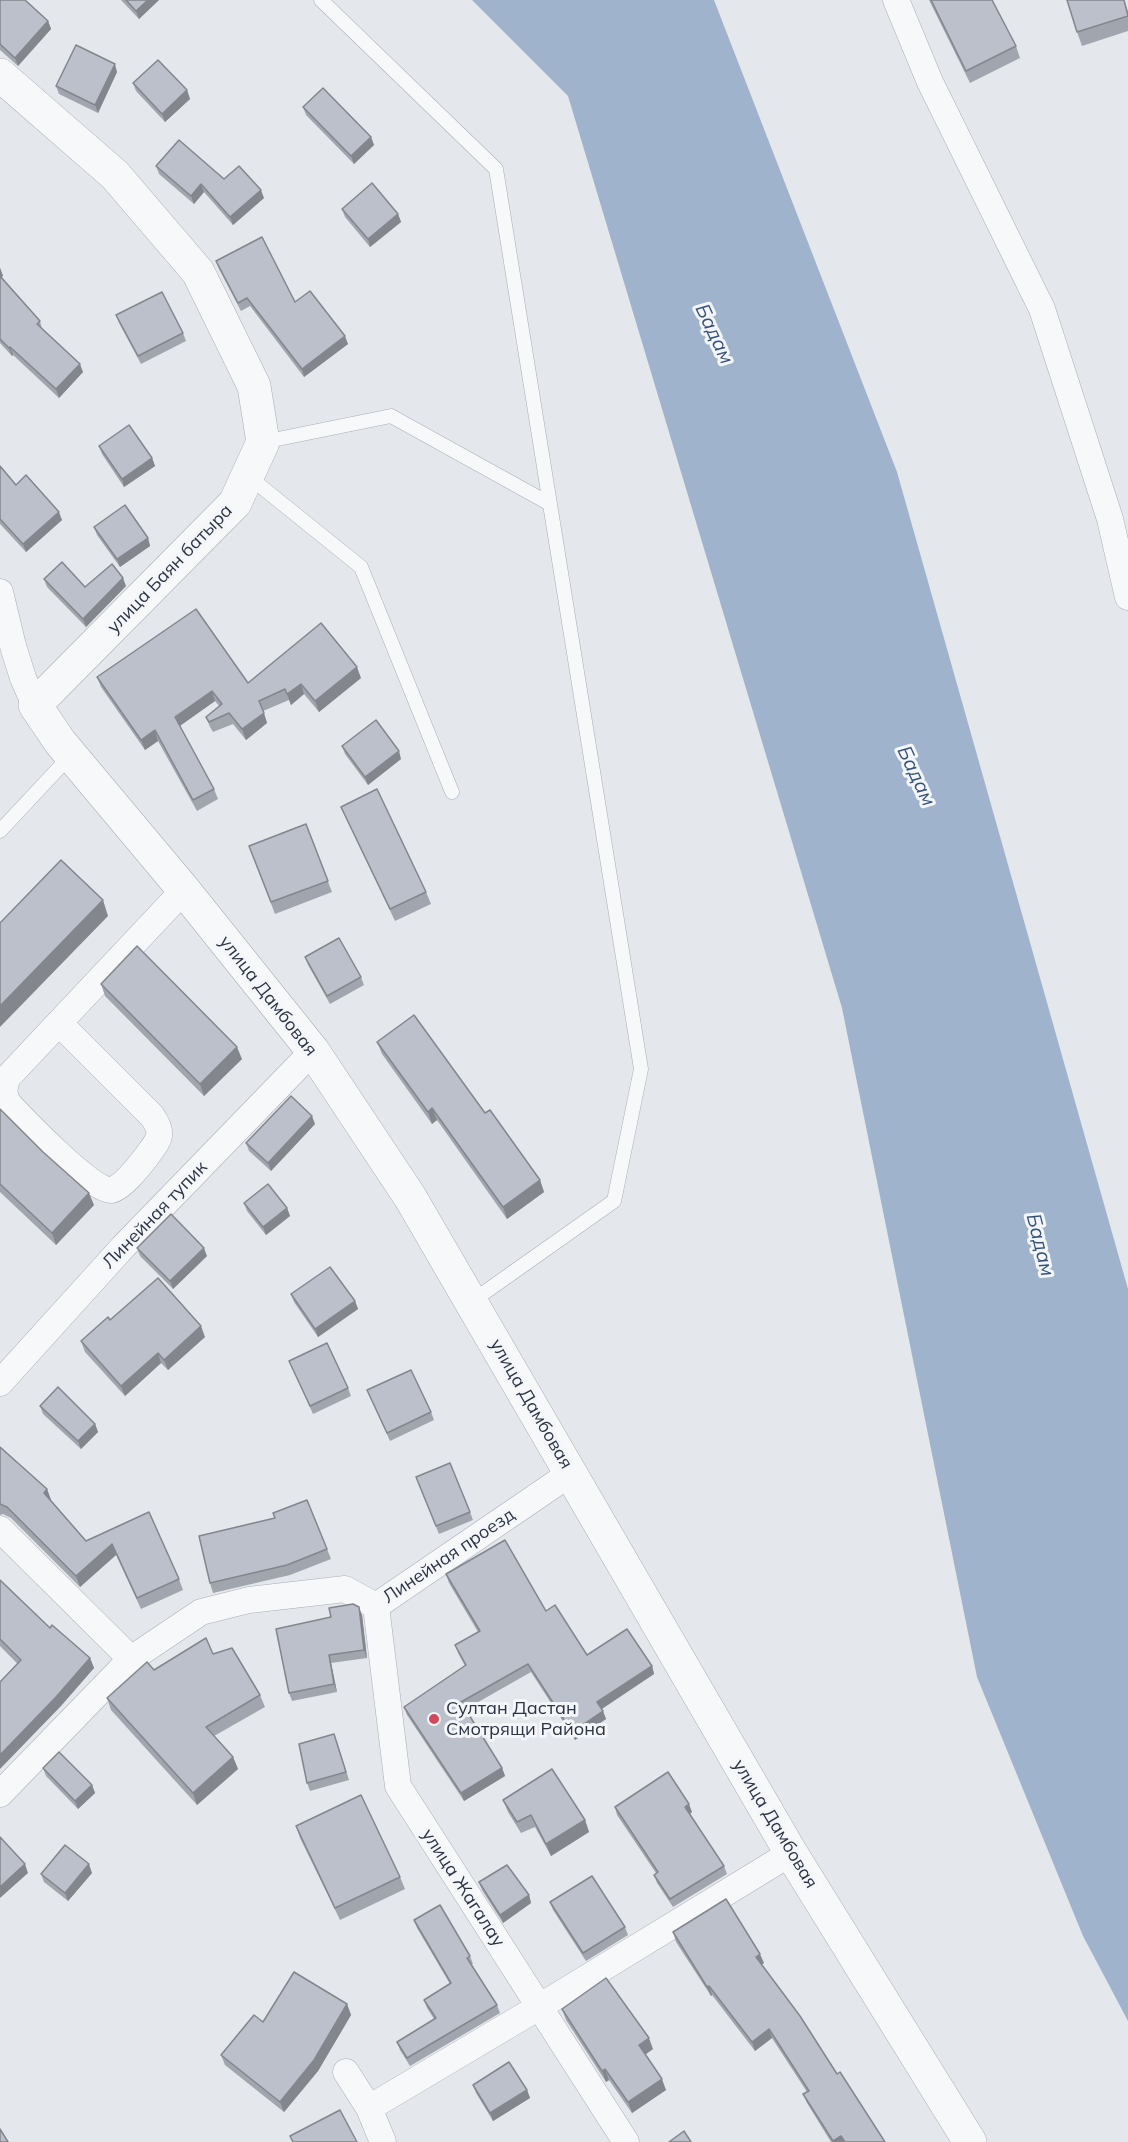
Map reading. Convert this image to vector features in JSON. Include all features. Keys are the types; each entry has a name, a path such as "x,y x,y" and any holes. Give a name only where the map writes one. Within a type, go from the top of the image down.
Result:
{"street":[{"path":"896,0 930,82 1042,309 1110,519 1128,597"},
{"path":"0,75 115,174 198,272 254,386 263,442"},
{"name":"улица Баян батыра","path":"35,705 235,503 263,442"},
{"path":"0,592 13,646 23,678 35,705"},
{"name":"улица Дамбовая","path":"35,705 50,729 184,890 313,1051 410,1197 791,1853 970,2142"},
{"path":"59,1023 152,1116 160,1127 160,1138 142,1163 112,1190 103,1190 87,1179 7,1102 3,1081 184,890"},
{"name":"Линейная тупик","path":"0,1383 123,1247 313,1051"},
{"name":"Линейная проезд","path":"0,1794 131,1659 201,1612 249,1600 345,1588 376,1606 571,1473"},
{"path":"0,1529 131,1659"},
{"name":"улица Жагалау","path":"376,1606 398,1786 626,2142"},
{"path":"369,2108 791,1853"},
{"path":"346,2072 369,2108 383,2142"}],"lane":[{"path":"321,0 496,169 640,1069 614,1201 471,1302"},
{"path":"263,442 391,416 550,504"},
{"path":"248,476 361,567 452,792"},
{"path":"0,831 71,754"}],"water":[{"name":"Бадам","path":"472,0 714,0 897,472 1128,1289 1128,2021 1083,1936 977,1677 842,1008 568,96"}],"building":[{"path":"0,0 25,0 48,21 15,58 0,44"},
{"path":"126,0 148,0 136,11"},
{"path":"931,0 992,0 1016,46 966,71"},
{"path":"1067,0 1124,0 1128,16 1077,32"},
{"path":"76,45 115,64 95,105 56,86"},
{"path":"158,60 187,90 162,114 133,83"},
{"path":"323,88 371,137 351,156 303,107"},
{"path":"179,140 224,179 239,166 261,190 230,217 201,184 191,196 156,166"},
{"path":"372,183 398,214 368,239 342,209"},
{"path":"262,237 295,302 310,291 345,336 302,369 247,298 238,303 216,261"},
{"path":"0,276 40,321 37,324 80,364 56,389 0,339"},
{"path":"162,292 183,333 138,356 116,315"},
{"path":"129,425 152,458 122,479 99,446"},
{"path":"0,466 16,485 26,475 59,512 23,544 0,519"},
{"path":"125,505 148,538 117,559 94,527"},
{"path":"62,562 85,587 112,564 123,578 83,619 44,579"},
{"path":"196,609 248,683 321,623 357,667 315,701 301,684 287,694 285,689 259,701 264,713 242,729 229,713 209,722 206,717 222,704 212,691 175,717 214,789 193,800 155,730 141,740 97,677"},
{"path":"376,720 399,751 365,777 342,746"},
{"path":"377,789 426,892 390,909 341,807"},
{"path":"306,824 328,881 271,902 249,846"},
{"path":"61,860 103,900 0,1006 0,923"},
{"path":"339,938 361,977 327,996 305,957"},
{"path":"137,946 237,1047 200,1084 101,984"},
{"path":"414,1015 485,1113 490,1110 540,1180 503,1207 432,1108 428,1112 377,1042"},
{"path":"291,1096 312,1116 268,1163 246,1143"},
{"path":"0,1109 89,1193 52,1233 0,1184"},
{"path":"268,1184 287,1208 263,1227 244,1203"},
{"path":"171,1214 204,1248 170,1281 137,1248"},
{"path":"330,1267 355,1301 315,1329 291,1294"},
{"path":"158,1278 201,1326 164,1360 158,1353 121,1386 81,1341 108,1317 110,1320"},
{"path":"327,1343 348,1388 310,1406 289,1361"},
{"path":"411,1370 431,1412 387,1433 367,1390"},
{"path":"58,1387 95,1424 78,1441 40,1406"},
{"path":"0,1447 47,1489 44,1493 86,1541 149,1512 179,1579 137,1598 112,1544 76,1576 7,1507 0,1504"},
{"path":"450,1463 470,1512 436,1526 416,1477"},
{"path":"307,1500 327,1549 287,1565 210,1583 199,1536 275,1518 273,1513"},
{"path":"505,1540 546,1611 555,1605 587,1655 627,1629 652,1666 597,1702 603,1711 572,1732 528,1664 461,1702 502,1768 461,1793 404,1707 466,1665 455,1645 480,1631 446,1574"},
{"path":"0,1580 50,1628 52,1625 90,1658 0,1755 0,1682 21,1660 0,1639"},
{"path":"353,1604 359,1607 364,1650 329,1655 334,1684 289,1693 276,1629 331,1617 329,1608"},
{"path":"206,1638 213,1654 232,1648 260,1695 206,1727 233,1757 193,1793 107,1698 147,1662 154,1670"},
{"path":"334,1734 346,1772 307,1783 299,1744"},
{"path":"59,1752 92,1785 75,1801 43,1768"},
{"path":"552,1769 585,1820 546,1844 531,1815 517,1822 503,1800"},
{"path":"668,1772 689,1804 685,1807 724,1866 670,1899 654,1875 658,1872 615,1807"},
{"path":"361,1795 400,1877 335,1908 296,1826"},
{"path":"0,1837 25,1864 0,1887"},
{"path":"65,1845 89,1864 65,1893 41,1874"},
{"path":"507,1865 529,1895 500,1915 479,1882"},
{"path":"592,1876 625,1927 583,1953 550,1902"},
{"path":"726,1899 760,1954 756,1957 800,2016 837,2074 840,2072 885,2142 845,2142 841,2136 833,2141 803,2094 809,2091 769,2029 752,2042 709,1986 707,1987 673,1932"},
{"path":"440,1905 470,1956 467,1958 497,2005 407,2058 397,2042 436,2018 424,2000 451,1983 414,1920"},
{"path":"294,1972 347,2004 314,2060 280,2102 221,2055 254,2015 263,2022"},
{"path":"606,1978 649,2038 639,2045 662,2079 628,2102 605,2069 602,2071 562,2009"},
{"path":"509,2062 527,2090 490,2113 473,2085"},
{"path":"340,2110 357,2142 293,2142 290,2136"},
{"path":"0,2129 8,2142 0,2142"},
{"path":"684,2131 691,2142 669,2142"}],"place":[{"name":"Султан Дастан Смотрящи Района","path":"434,1719"}]}
